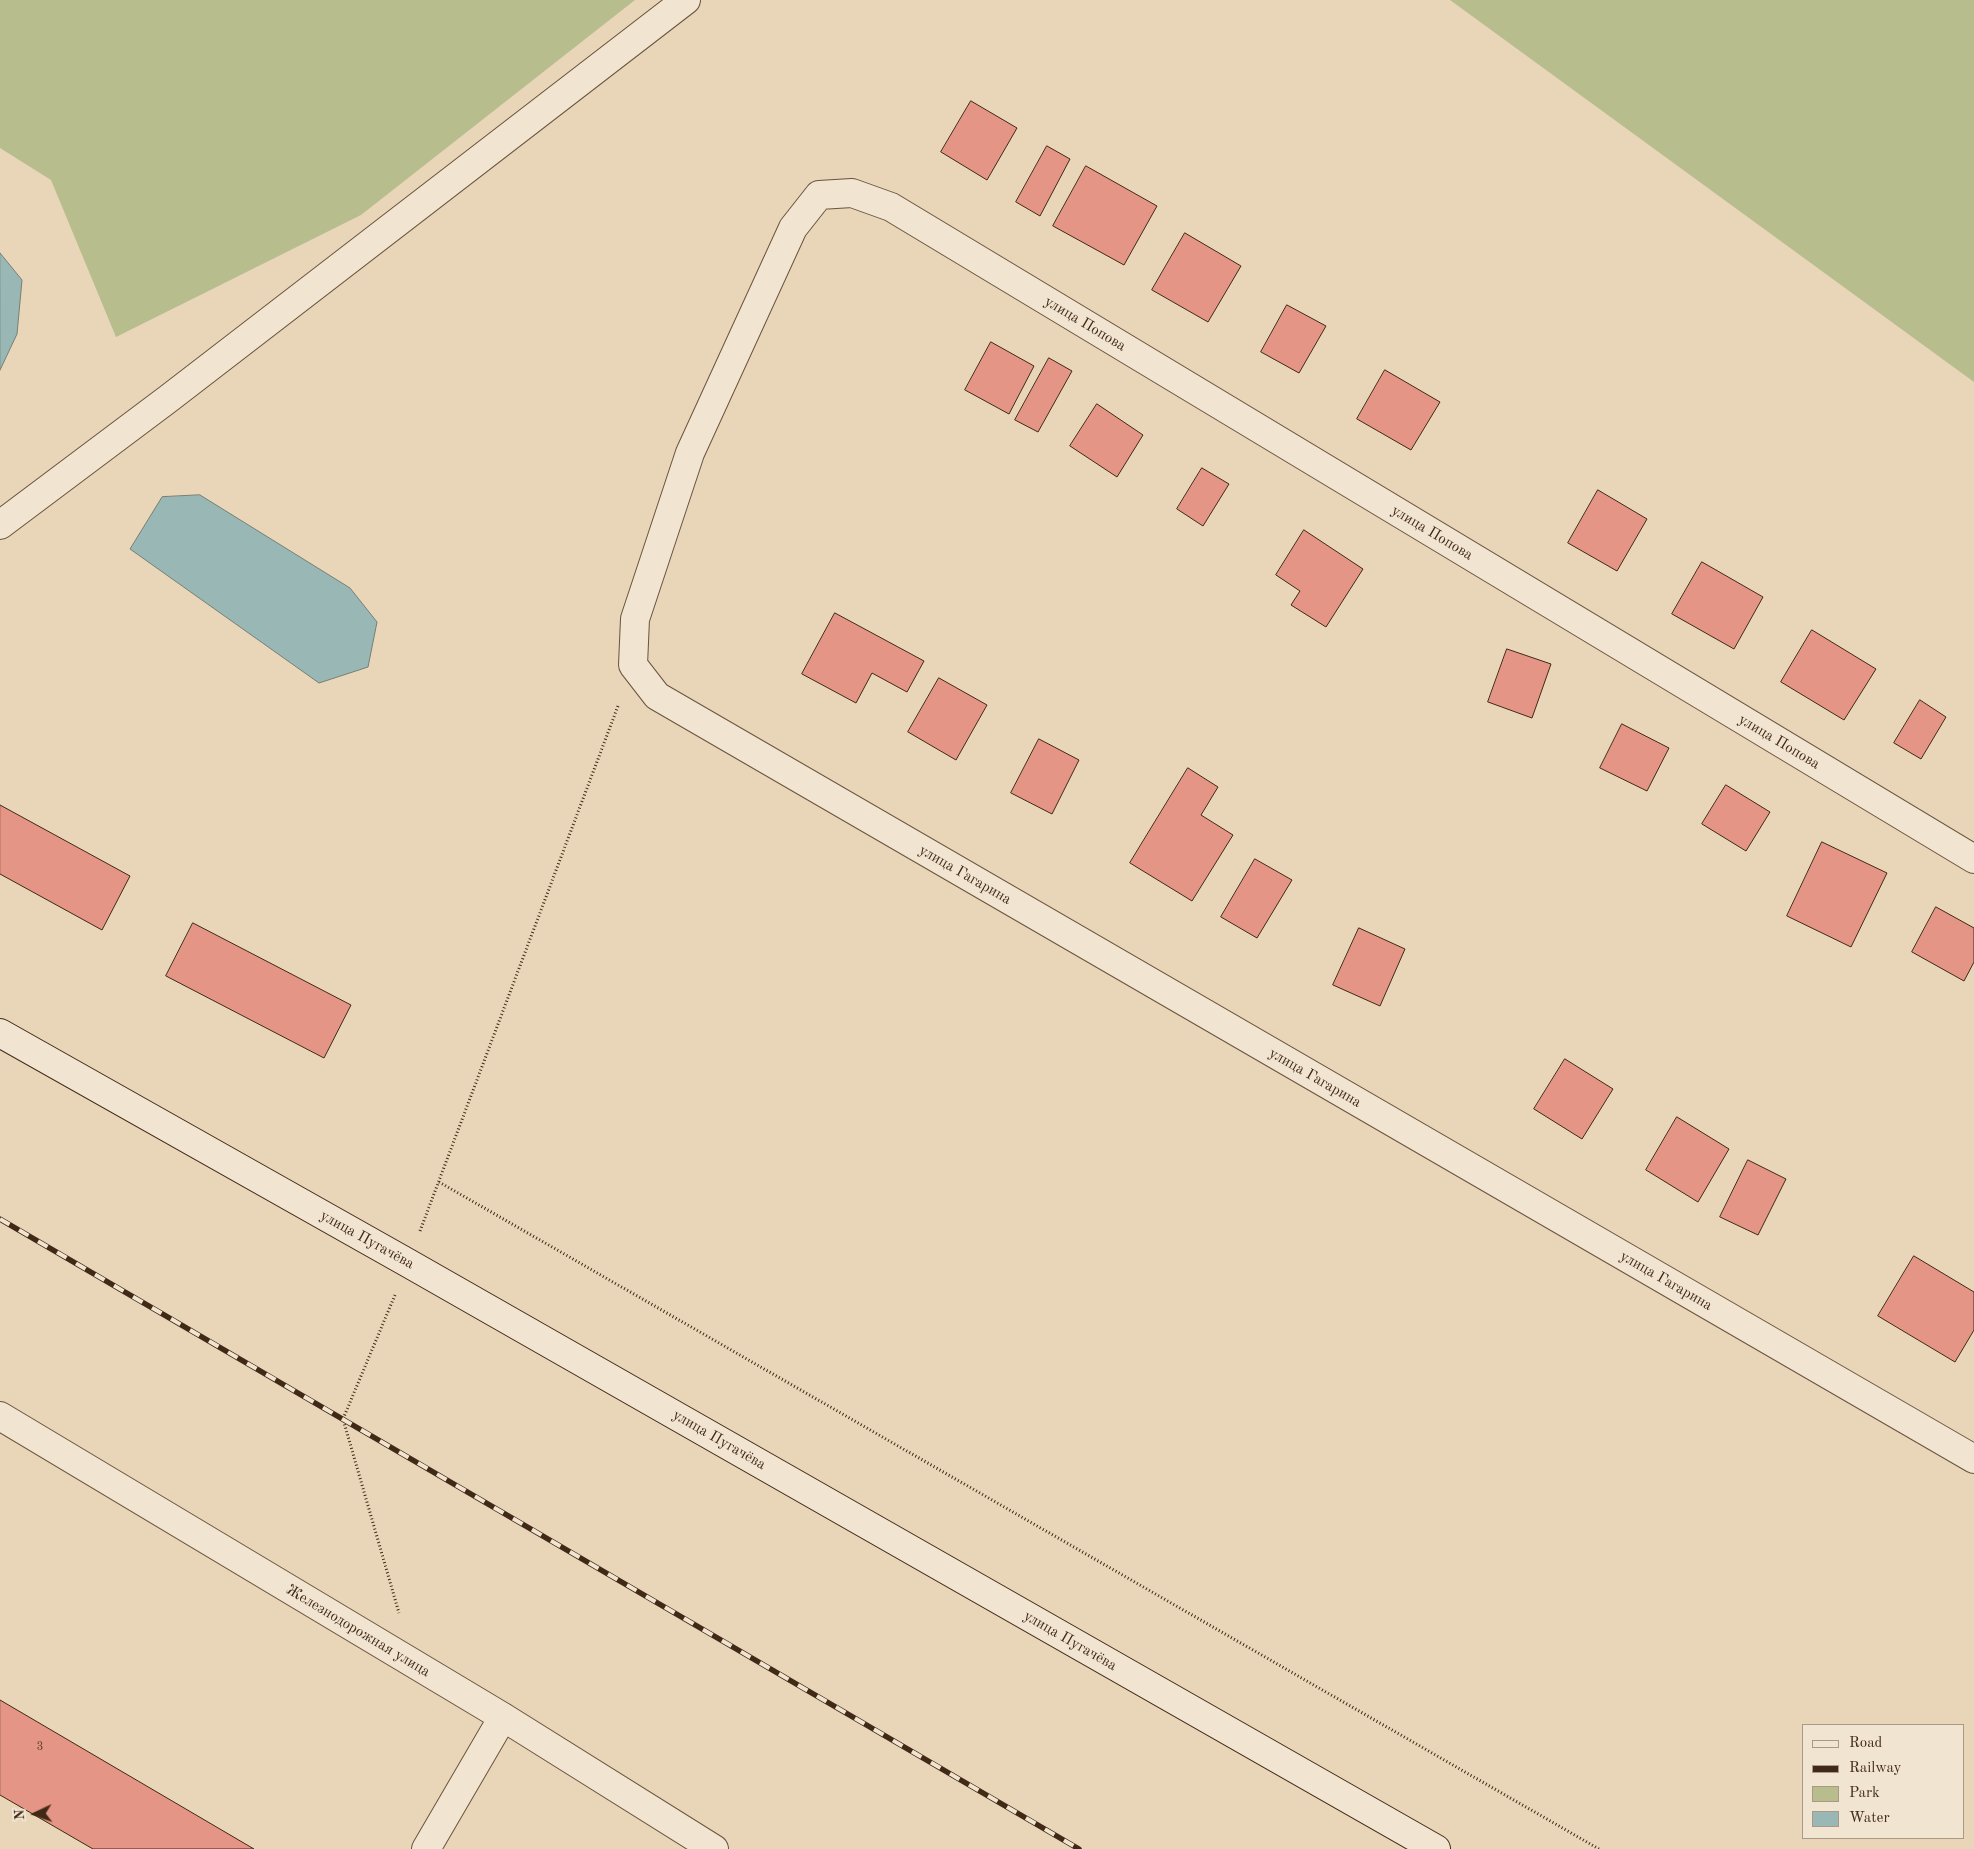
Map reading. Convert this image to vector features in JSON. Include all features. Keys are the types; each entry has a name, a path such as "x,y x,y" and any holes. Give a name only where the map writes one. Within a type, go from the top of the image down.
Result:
{"street":[{"path":"0,525 192,380 686,0"},
{"name":"улица Попова","path":"633,665 635,619 690,453 793,228 819,195 852,193 891,207 1974,859"},
{"name":"улица Гагарина","path":"633,665 657,696 1974,1459"},
{"name":"улица Пугачёва","path":"0,1033 408,1263 1436,1849"},
{"name":"Железнодорожная улица","path":"0,1416 414,1664 714,1849"},
{"path":"426,1849 503,1718"}],"path":[{"path":"414,1664 343,1419 408,1263 633,665"},
{"path":"439,1182 1599,1849"}],"green space":[{"path":"0,0 635,0 361,215 116,337 51,180 0,148"},
{"path":"1450,0 1974,0 1974,382"}],"water":[{"path":"0,253 22,280 17,334 0,370"},
{"path":"200,495 350,588 377,622 368,667 319,683 130,549 162,497"}],"building":[{"path":"971,101 1017,128 987,180 941,152"},
{"path":"1047,146 1070,159 1040,216 1016,202"},
{"path":"1086,166 1157,206 1124,265 1053,226"},
{"path":"1185,233 1241,266 1208,322 1152,290"},
{"path":"1287,305 1326,326 1299,373 1261,352"},
{"path":"991,342 1034,366 1009,414 965,390"},
{"path":"1049,358 1072,371 1038,432 1015,420"},
{"path":"1385,370 1440,402 1411,450 1357,419"},
{"path":"1097,404 1143,435 1117,477 1070,446"},
{"path":"1202,468 1229,484 1203,526 1177,509"},
{"path":"1598,490 1647,519 1617,571 1568,543"},
{"path":"1304,530 1363,569 1326,627 1291,605 1300,591 1276,575"},
{"path":"1702,562 1763,597 1734,649 1672,614"},
{"path":"835,613 924,661 907,692 872,673 856,703 802,674"},
{"path":"1812,630 1876,669 1844,720 1781,682"},
{"path":"1507,649 1551,664 1532,718 1488,702"},
{"path":"939,678 987,705 956,760 908,732"},
{"path":"1920,700 1946,717 1921,759 1894,743"},
{"path":"1622,724 1669,748 1647,791 1600,768"},
{"path":"1039,739 1079,760 1052,814 1011,793"},
{"path":"1188,768 1218,787 1201,815 1233,835 1192,901 1130,863"},
{"path":"1726,785 1770,812 1746,851 1702,824"},
{"path":"0,805 130,876 102,930 0,874"},
{"path":"1822,842 1887,873 1851,947 1787,916"},
{"path":"1255,859 1292,880 1257,938 1221,917"},
{"path":"1936,907 1974,928 1974,962 1964,981 1912,952"},
{"path":"193,923 351,1005 324,1058 166,976"},
{"path":"1359,928 1405,949 1380,1006 1333,985"},
{"path":"1565,1059 1613,1089 1582,1139 1534,1109"},
{"path":"1677,1117 1729,1149 1698,1202 1646,1170"},
{"path":"1748,1160 1786,1179 1758,1235 1720,1217"},
{"path":"1914,1256 1974,1292 1974,1330 1955,1362 1878,1316"},
{"path":"0,1700 254,1849 93,1849 0,1795"}],"railway":[{"path":"0,1219 1079,1849"}]}
